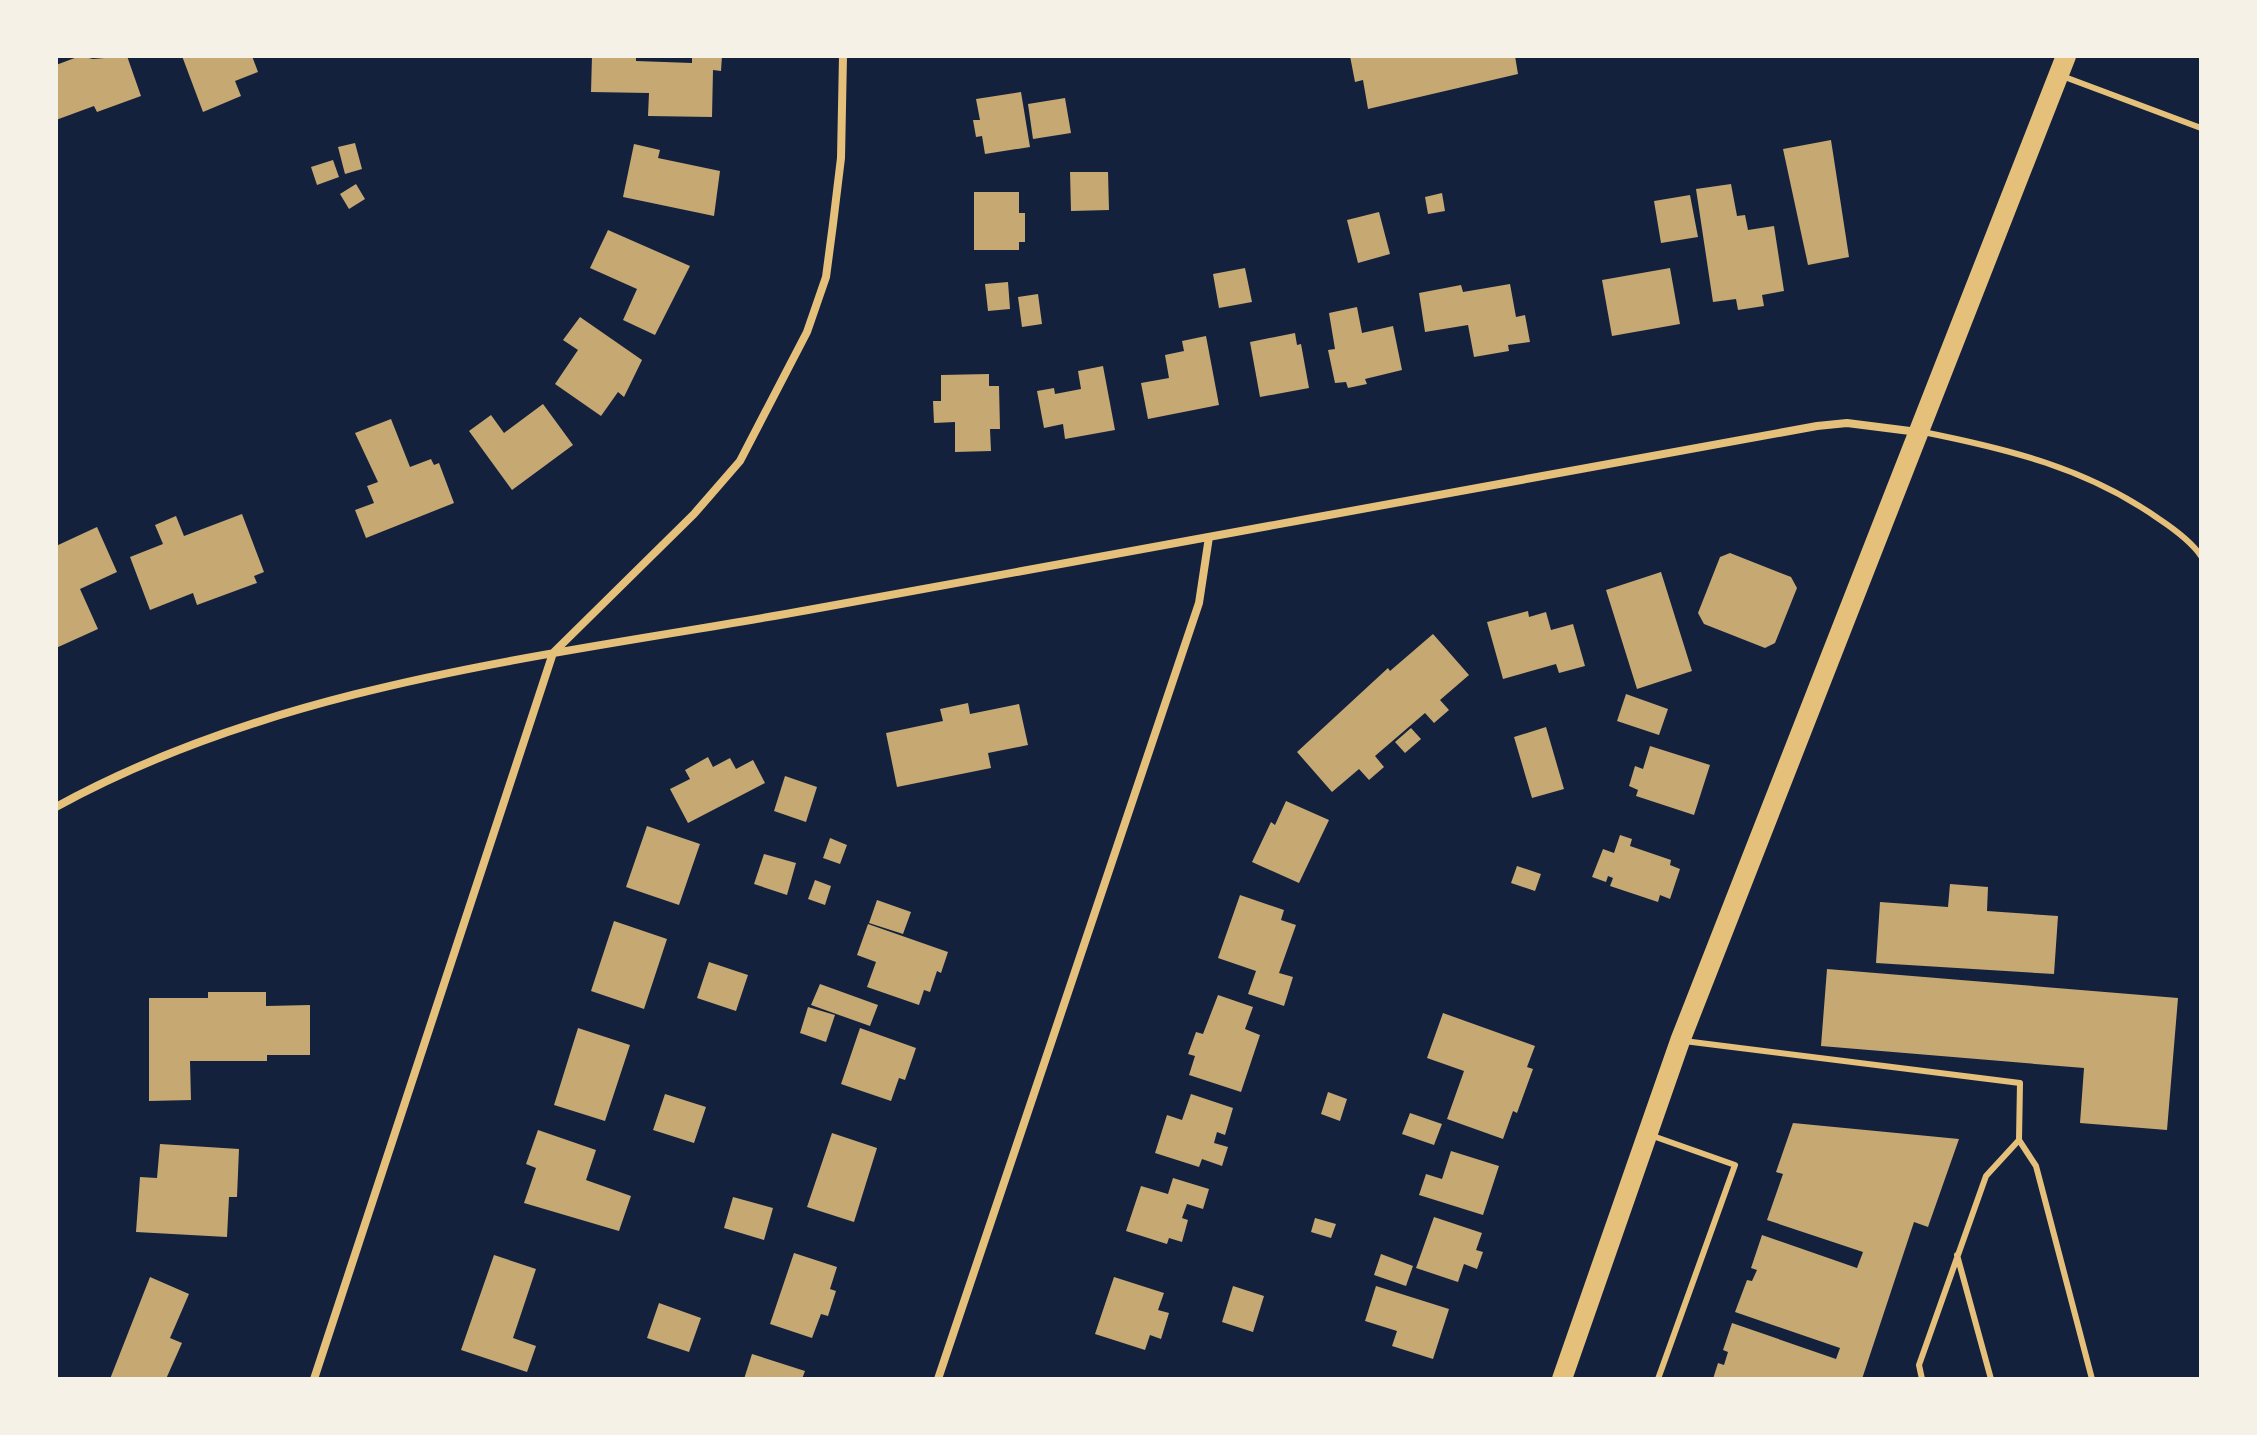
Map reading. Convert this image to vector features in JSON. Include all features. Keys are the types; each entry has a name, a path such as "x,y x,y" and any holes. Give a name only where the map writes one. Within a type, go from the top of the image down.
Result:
{"main road":[{"path":"1562,1379 1680,1041 2063,65"}],"street":[{"path":"314,1379 553,653 694,514 740,461 807,332 826,277 835,211 841,158 843,56"},
{"path":"56,807 171,750 252,721 553,653 1817,426 1847,423 1919,432"},
{"path":"938,1379 1199,603 1209,537"}],"lane":[{"path":"2063,65 2201,128"},
{"path":"1919,432 2001,448 2061,466 2138,504 2200,550"},
{"path":"1680,1041 2020,1083 2019,1140 2036,1166 2092,1379"},
{"path":"1646,1134 1735,1165 1658,1379"},
{"path":"1922,1379 1919,1365 1986,1176 2019,1140"},
{"path":"1957,1255 1991,1379"}],"building":[{"path":"80,56 93,59 127,56 141,96 97,112 94,106 56,120 56,65"},
{"path":"182,56 252,56 258,72 235,81 241,96 203,112"},
{"path":"592,56 636,56 636,61 692,63 692,56 722,56 721,71 713,70 712,117 648,116 649,93 591,92"},
{"path":"1350,56 1515,56 1518,74 1368,109 1363,80 1355,82"},
{"path":"1021,92 1030,147 985,154 982,136 976,137 973,120 980,120 976,99"},
{"path":"1065,98 1071,133 1033,139 1028,104"},
{"path":"1831,140 1849,257 1808,265 1783,149"},
{"path":"355,143 362,169 345,174 338,147"},
{"path":"634,144 660,150 658,158 720,171 714,216 623,197"},
{"path":"333,160 339,177 317,185 311,167"},
{"path":"1070,172 1108,172 1109,210 1071,211"},
{"path":"356,184 365,199 349,209 340,194"},
{"path":"1731,184 1737,216 1745,215 1748,230 1774,226 1784,291 1762,295 1764,306 1738,310 1736,299 1713,302 1696,189"},
{"path":"974,192 1019,192 1019,213 1025,213 1025,242 1019,242 1019,250 974,250"},
{"path":"1442,193 1445,211 1428,214 1425,197"},
{"path":"1690,195 1698,237 1661,243 1654,201"},
{"path":"1379,212 1390,254 1358,263 1347,220"},
{"path":"608,230 690,266 655,335 623,320 637,289 590,268"},
{"path":"1245,268 1252,302 1219,308 1213,274"},
{"path":"1670,268 1680,324 1612,336 1602,280"},
{"path":"1008,282 1010,309 988,311 985,284"},
{"path":"1510,284 1516,317 1525,315 1530,342 1508,345 1509,351 1474,357 1468,325 1425,332 1419,293 1461,285 1463,292"},
{"path":"1038,294 1042,324 1022,327 1018,297"},
{"path":"1357,307 1362,333 1393,326 1402,370 1365,379 1367,384 1348,388 1346,382 1335,383 1328,350 1335,349 1329,313"},
{"path":"580,317 642,360 624,397 618,392 601,416 555,384 578,350 563,340"},
{"path":"1295,333 1297,345 1301,344 1309,388 1260,397 1250,342"},
{"path":"1206,336 1219,405 1148,419 1141,383 1169,378 1165,355 1184,351 1182,341"},
{"path":"1103,366 1115,430 1065,439 1063,424 1044,428 1037,391 1054,388 1055,394 1081,389 1078,371"},
{"path":"989,374 989,386 999,386 1000,429 990,429 991,451 955,452 955,422 934,423 933,401 941,401 941,375"},
{"path":"543,404 573,445 512,490 469,431 491,415 504,433"},
{"path":"391,419 410,467 431,459 434,465 439,463 454,503 366,538 355,510 374,503 367,486 378,482 355,433"},
{"path":"242,514 264,572 254,576 257,583 197,605 193,593 150,610 130,557 163,544 155,525 176,516 184,536"},
{"path":"97,527 117,572 80,589 98,629 56,648 56,546"},
{"path":"1730,553 1791,577 1797,588 1775,643 1765,648 1704,624 1698,613 1720,557"},
{"path":"1661,572 1692,671 1637,689 1606,590"},
{"path":"1528,611 1529,617 1546,612 1551,630 1573,624 1585,666 1559,673 1556,664 1503,679 1487,622"},
{"path":"1433,634 1469,675 1440,700 1449,710 1434,723 1425,713 1375,756 1384,767 1369,780 1359,769 1332,792 1297,752 1388,668 1390,671"},
{"path":"1626,694 1668,709 1659,735 1617,721"},
{"path":"968,703 970,714 1019,704 1028,745 988,753 991,768 897,787 886,733 943,721 940,709"},
{"path":"1546,727 1564,789 1532,798 1514,737"},
{"path":"1411,728 1421,739 1405,753 1395,742"},
{"path":"1650,746 1710,765 1694,815 1636,796 1638,790 1629,786 1635,766 1643,769"},
{"path":"708,757 713,767 730,758 736,769 753,760 765,783 688,823 670,789 690,779 685,770"},
{"path":"785,776 817,787 806,822 774,811"},
{"path":"1286,801 1329,820 1299,883 1252,862 1271,822 1275,825"},
{"path":"647,826 700,844 679,905 626,887"},
{"path":"1620,835 1632,839 1630,846 1671,860 1670,865 1680,869 1670,899 1660,895 1658,902 1610,886 1613,878 1608,876 1606,882 1592,877 1603,849 1614,853"},
{"path":"830,838 847,845 840,864 823,858"},
{"path":"764,854 796,863 787,895 754,884"},
{"path":"1517,866 1541,874 1535,891 1511,883"},
{"path":"815,880 831,886 825,905 808,899"},
{"path":"1950,884 1988,887 1987,911 2058,916 2054,974 1876,963 1880,902 1948,907"},
{"path":"1240,895 1284,910 1281,920 1296,925 1279,973 1293,977 1284,1006 1248,994 1256,971 1218,958"},
{"path":"877,900 911,912 903,934 869,923"},
{"path":"614,921 667,939 644,1009 591,991"},
{"path":"868,924 948,952 941,973 937,971 930,992 924,990 919,1005 867,987 876,962 857,955"},
{"path":"709,962 748,975 736,1011 697,998"},
{"path":"1827,969 2178,998 2167,1130 2080,1123 2084,1068 1821,1046"},
{"path":"820,984 878,1005 870,1026 811,1005"},
{"path":"208,992 266,992 266,1006 310,1005 310,1055 267,1055 267,1061 190,1061 191,1100 149,1101 149,998 208,998"},
{"path":"1218,995 1253,1007 1245,1029 1260,1035 1241,1092 1189,1075 1195,1056 1188,1054 1196,1032 1203,1034"},
{"path":"808,1007 835,1015 826,1042 800,1033"},
{"path":"1443,1013 1535,1046 1527,1067 1533,1069 1517,1113 1513,1111 1503,1139 1447,1119 1464,1071 1427,1058"},
{"path":"578,1028 630,1045 605,1121 554,1105"},
{"path":"860,1028 916,1048 905,1080 899,1078 891,1101 841,1084"},
{"path":"1328,1092 1347,1099 1340,1121 1321,1114"},
{"path":"665,1094 706,1107 694,1143 653,1130"},
{"path":"1191,1094 1233,1108 1225,1135 1217,1132 1214,1143 1228,1147 1222,1166 1202,1159 1199,1167 1155,1153 1167,1115 1182,1120"},
{"path":"1410,1113 1442,1124 1434,1145 1402,1134"},
{"path":"1793,1123 1959,1139 1928,1227 1914,1222 1862,1379 1713,1379 1718,1363 1724,1365 1728,1352 1723,1350 1732,1323 1836,1359 1840,1348 1735,1312 1747,1280 1752,1281 1757,1270 1751,1268 1762,1235 1857,1268 1863,1252 1767,1220 1783,1174 1776,1172"},
{"path":"538,1130 596,1150 586,1180 631,1196 619,1231 524,1203 536,1168 526,1164"},
{"path":"832,1133 877,1148 854,1222 807,1207"},
{"path":"160,1144 239,1149 237,1197 229,1197 227,1237 136,1232 140,1177 157,1178"},
{"path":"1451,1151 1499,1166 1483,1215 1419,1195 1426,1174 1442,1179"},
{"path":"1173,1178 1209,1189 1203,1209 1187,1204 1182,1218 1188,1220 1182,1242 1169,1238 1167,1244 1126,1231 1141,1186 1168,1194"},
{"path":"733,1197 773,1208 764,1240 724,1228"},
{"path":"1434,1217 1482,1233 1476,1250 1483,1252 1477,1269 1464,1264 1458,1282 1416,1268"},
{"path":"1315,1218 1336,1224 1331,1238 1311,1232"},
{"path":"794,1253 837,1267 830,1289 836,1291 828,1316 821,1314 812,1338 770,1324"},
{"path":"1381,1254 1413,1266 1406,1286 1374,1275"},
{"path":"494,1255 536,1269 513,1338 536,1346 527,1372 461,1350"},
{"path":"150,1277 189,1294 170,1338 182,1343 166,1379 110,1379"},
{"path":"1114,1277 1164,1293 1158,1310 1169,1313 1161,1339 1150,1335 1145,1350 1095,1334"},
{"path":"1233,1286 1264,1296 1253,1332 1222,1322"},
{"path":"1376,1286 1449,1309 1433,1359 1392,1346 1397,1331 1365,1321"},
{"path":"659,1303 701,1318 689,1352 647,1338"},
{"path":"752,1354 805,1371 802,1379 744,1379"}]}
